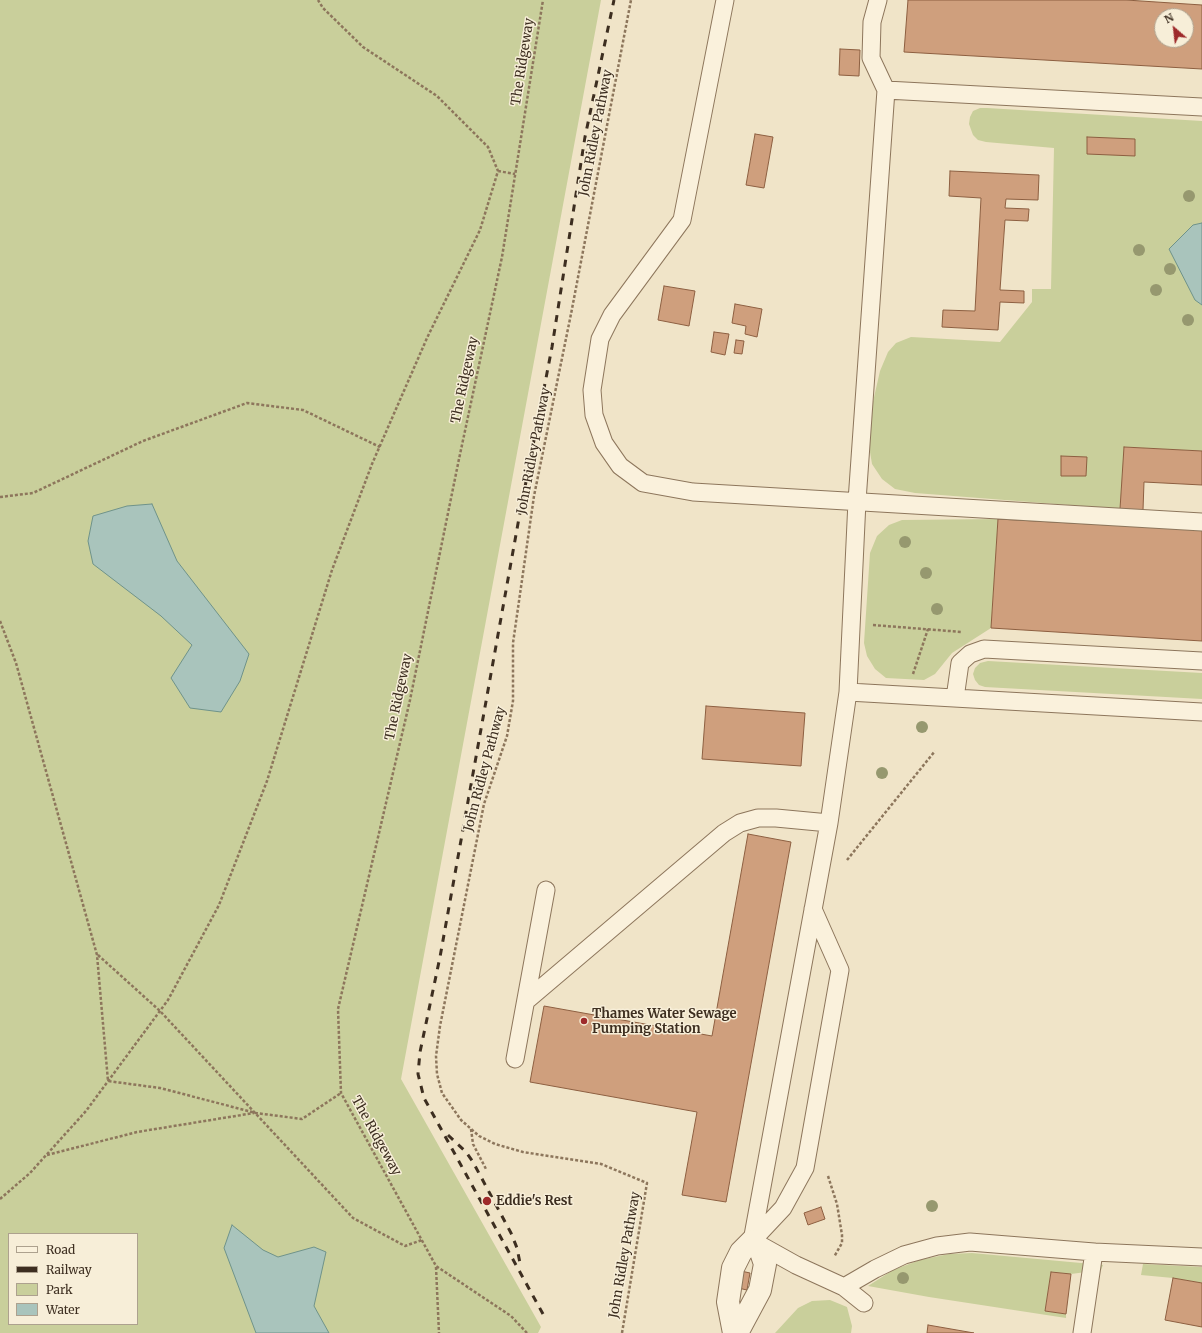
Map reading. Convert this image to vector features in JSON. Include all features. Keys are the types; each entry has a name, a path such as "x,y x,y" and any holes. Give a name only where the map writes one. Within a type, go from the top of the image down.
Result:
{"street":[{"path":"752,1241 761,1252 765,1264 760,1290 736,1333 728,1302 733,1268 741,1252 752,1241"}],"lane":[{"path":"725,0 682,220 612,315 600,338 592,390 594,415 604,443 620,466 643,483 693,492 1202,522"},
{"path":"752,1241 814,909 829,823 848,692 857,501 886,90 872,58 872,22 878,0"},
{"path":"886,90 1202,107"},
{"path":"955,698 960,663 970,654 984,649 1202,660"},
{"path":"848,692 1202,712"},
{"path":"526,1001 724,833 740,823 758,818 776,818 829,823"},
{"path":"515,1059 546,890"},
{"path":"752,1241 783,1208 805,1168 840,970 814,909"},
{"path":"752,1241 796,1265 844,1287 864,1303"},
{"path":"844,1287 875,1268 904,1255 937,1246 970,1242 1094,1252 1202,1257"},
{"path":"1082,1333 1094,1252"}],"path":[{"path":"0,1199 30,1173 86,1111 168,1000 219,905 267,780 332,570 380,447 427,338 480,230 498,172 488,147 437,96 363,47 318,0"},
{"name":"The Ridgeway","path":"527,1333 511,1316 436,1266 341,1093 338,1009 410,700 502,257 543,0"},
{"name":"John Ridley Pathway","path":"622,1333 647,1183 601,1164 523,1152 495,1144 478,1136 461,1120 442,1093 437,1074 436,1056 440,1026 484,804 507,736 513,701 513,643 534,496 571,314 631,0"},
{"path":"498,172 515,174"},
{"path":"0,497 33,493 143,441 247,403 303,410 380,447"},
{"path":"0,621 16,663 97,955 108,1081"},
{"path":"843,865 935,751"},
{"path":"97,955 160,1011 353,1218 405,1246 422,1240"},
{"path":"108,1081 160,1088 256,1113 302,1119 341,1093"},
{"path":"47,1155 137,1132 256,1113"},
{"path":"471,1129 473,1144 486,1169"},
{"path":"436,1266 439,1333"}],"green space":[{"path":"0,0 601,0 401,1079 541,1327 538,1333 0,1333"},
{"path":"980,108 1202,121 1202,451 1125,447 1120,509 915,493 895,489 882,479 872,464 869,446 872,406 880,371 888,352 896,343 911,337 1000,342 1032,302 1032,289 1051,289 1054,148 978,140 973,135 969,124 973,111"},
{"path":"998,519 991,628 952,653 935,674 924,680 886,678 875,669 867,656 864,643 870,553 877,536 889,525 902,520"},
{"path":"988,661 1202,673 1202,699 985,687 979,685 973,674 975,668 980,663"},
{"path":"972,1253 1103,1265 1101,1270 1071,1274 1051,1272 1045,1311 1066,1314 1066,1318 868,1286 893,1270 920,1260 949,1254"},
{"path":"1143,1264 1202,1267 1202,1283 1141,1275"},
{"path":"830,1300 847,1307 852,1326 851,1333 775,1333 798,1308 812,1301"}],"water":[{"path":"1202,223 1202,305 1195,300 1169,249 1193,225"},
{"path":"152,504 177,561 249,654 240,681 221,712 190,708 171,678 192,645 161,616 93,564 88,541 93,516 127,506"},
{"path":"232,1225 263,1250 278,1257 314,1247 326,1252 314,1306 329,1333 256,1333 224,1248"}],"building":[{"path":"908,0 1126,0 1202,5 1202,69 904,52"},
{"path":"840,49 860,50 859,76 839,75"},
{"path":"755,134 773,137 764,188 746,185"},
{"path":"1087,137 1135,139 1135,156 1087,154"},
{"path":"950,171 1039,175 1038,200 1006,199 1005,208 1029,209 1028,221 1005,220 1000,290 1024,291 1024,303 1000,302 998,330 942,327 943,310 975,311 981,198 949,196"},
{"path":"664,286 695,291 689,326 658,320"},
{"path":"735,304 762,309 757,337 745,334 746,326 732,323"},
{"path":"714,332 729,334 725,355 711,352"},
{"path":"736,340 744,341 742,354 734,353"},
{"path":"1124,447 1202,451 1202,485 1144,482 1143,510 1120,509"},
{"path":"1061,456 1087,457 1086,476 1061,476"},
{"path":"998,519 1202,530 1202,641 991,628"},
{"path":"706,706 805,713 801,766 702,759"},
{"name":"Thames Water Sewage Pumping Station","path":"748,834 791,842 726,1202 682,1195 697,1112 530,1082 544,1006 712,1036"},
{"path":"821,1207 825,1219 808,1225 804,1213"},
{"path":"741,1271 750,1273 747,1290 738,1288"},
{"path":"1051,1272 1071,1274 1066,1314 1045,1311"},
{"path":"1173,1278 1202,1283 1202,1327 1165,1320"},
{"path":"928,1325 974,1333 927,1333"}],"railway":[{"path":"543,1314 424,1098 418,1074 420,1052 440,957 519,518 552,347 585,137 614,0"},
{"path":"448,1135 466,1152 473,1162 511,1233 517,1248 521,1268"}],"place":[{"name":"Thames Water Sewage Pumping Station","path":"584,1021"},
{"name":"Eddie's Rest","path":"487,1201"}]}
